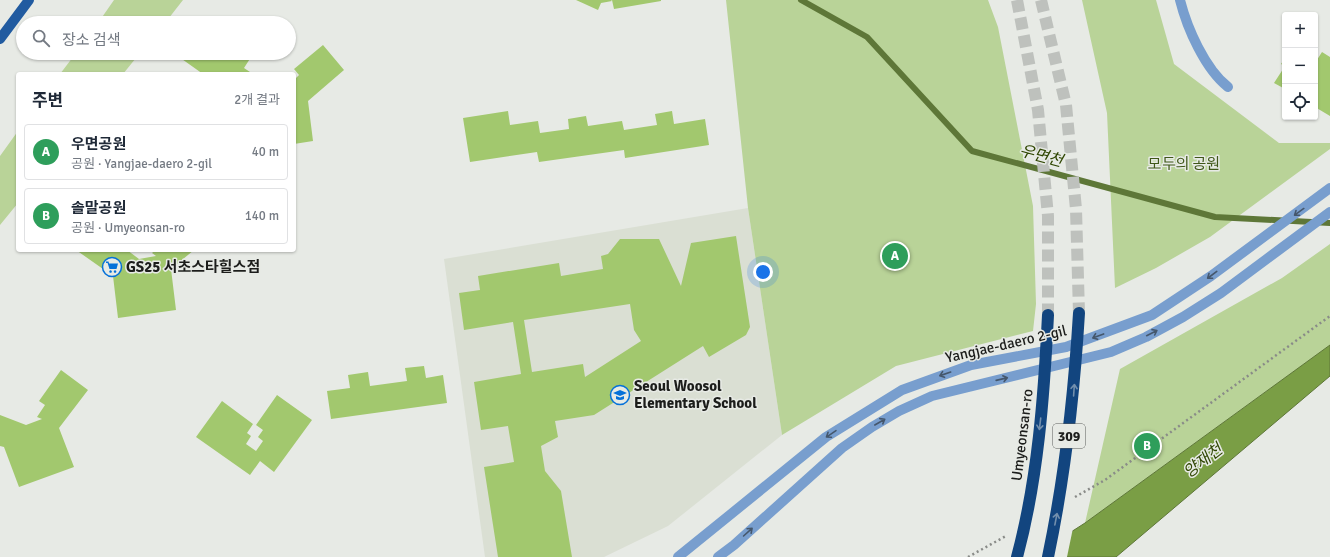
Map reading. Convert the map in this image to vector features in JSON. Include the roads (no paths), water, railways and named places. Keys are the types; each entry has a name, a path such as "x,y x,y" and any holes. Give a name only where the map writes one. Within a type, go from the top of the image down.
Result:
{"highway":[{"name":"309","path":"1048,557 1064,478 1074,393 1079,313"},
{"name":"Umyeonsan-ro","path":"1018,557 1036,455 1044,387 1048,315"}],"main road":[{"path":"17,16 29,0"},
{"path":"0,39 16,17"}],"street":[{"path":"1180,0 1185,20 1197,43 1217,78 1228,87"},
{"name":"Yangjae-daero 2-gil","path":"678,557 826,437 902,390 971,364 1066,347 1152,315 1176,300 1330,188"},
{"path":"718,557 734,545 842,448 872,427 899,411 932,396 963,387 1112,352 1183,318 1221,293 1330,212"}],"water":[{"name":"양재천","path":"1330,345 1330,376 1116,557 1032,557 1085,523"}],"waterway":[{"name":"우면천","path":"801,0 867,37 972,151 1215,217 1330,223"}],"tunnel":[{"path":"1017,0 1038,110 1048,216 1048,315"},
{"path":"1041,0 1066,105 1076,209 1079,313"}],"place":[{"name":"우면공원","path":"895,256"},
{"name":"GS25 서초스타힐스점","path":"112,267"},
{"name":"Seoul Woosol Elementary School","path":"620,395"},
{"name":"솔말공원","path":"1147,446"}],"park label":[{"name":"모두의 공원","path":"1184,164"}]}
